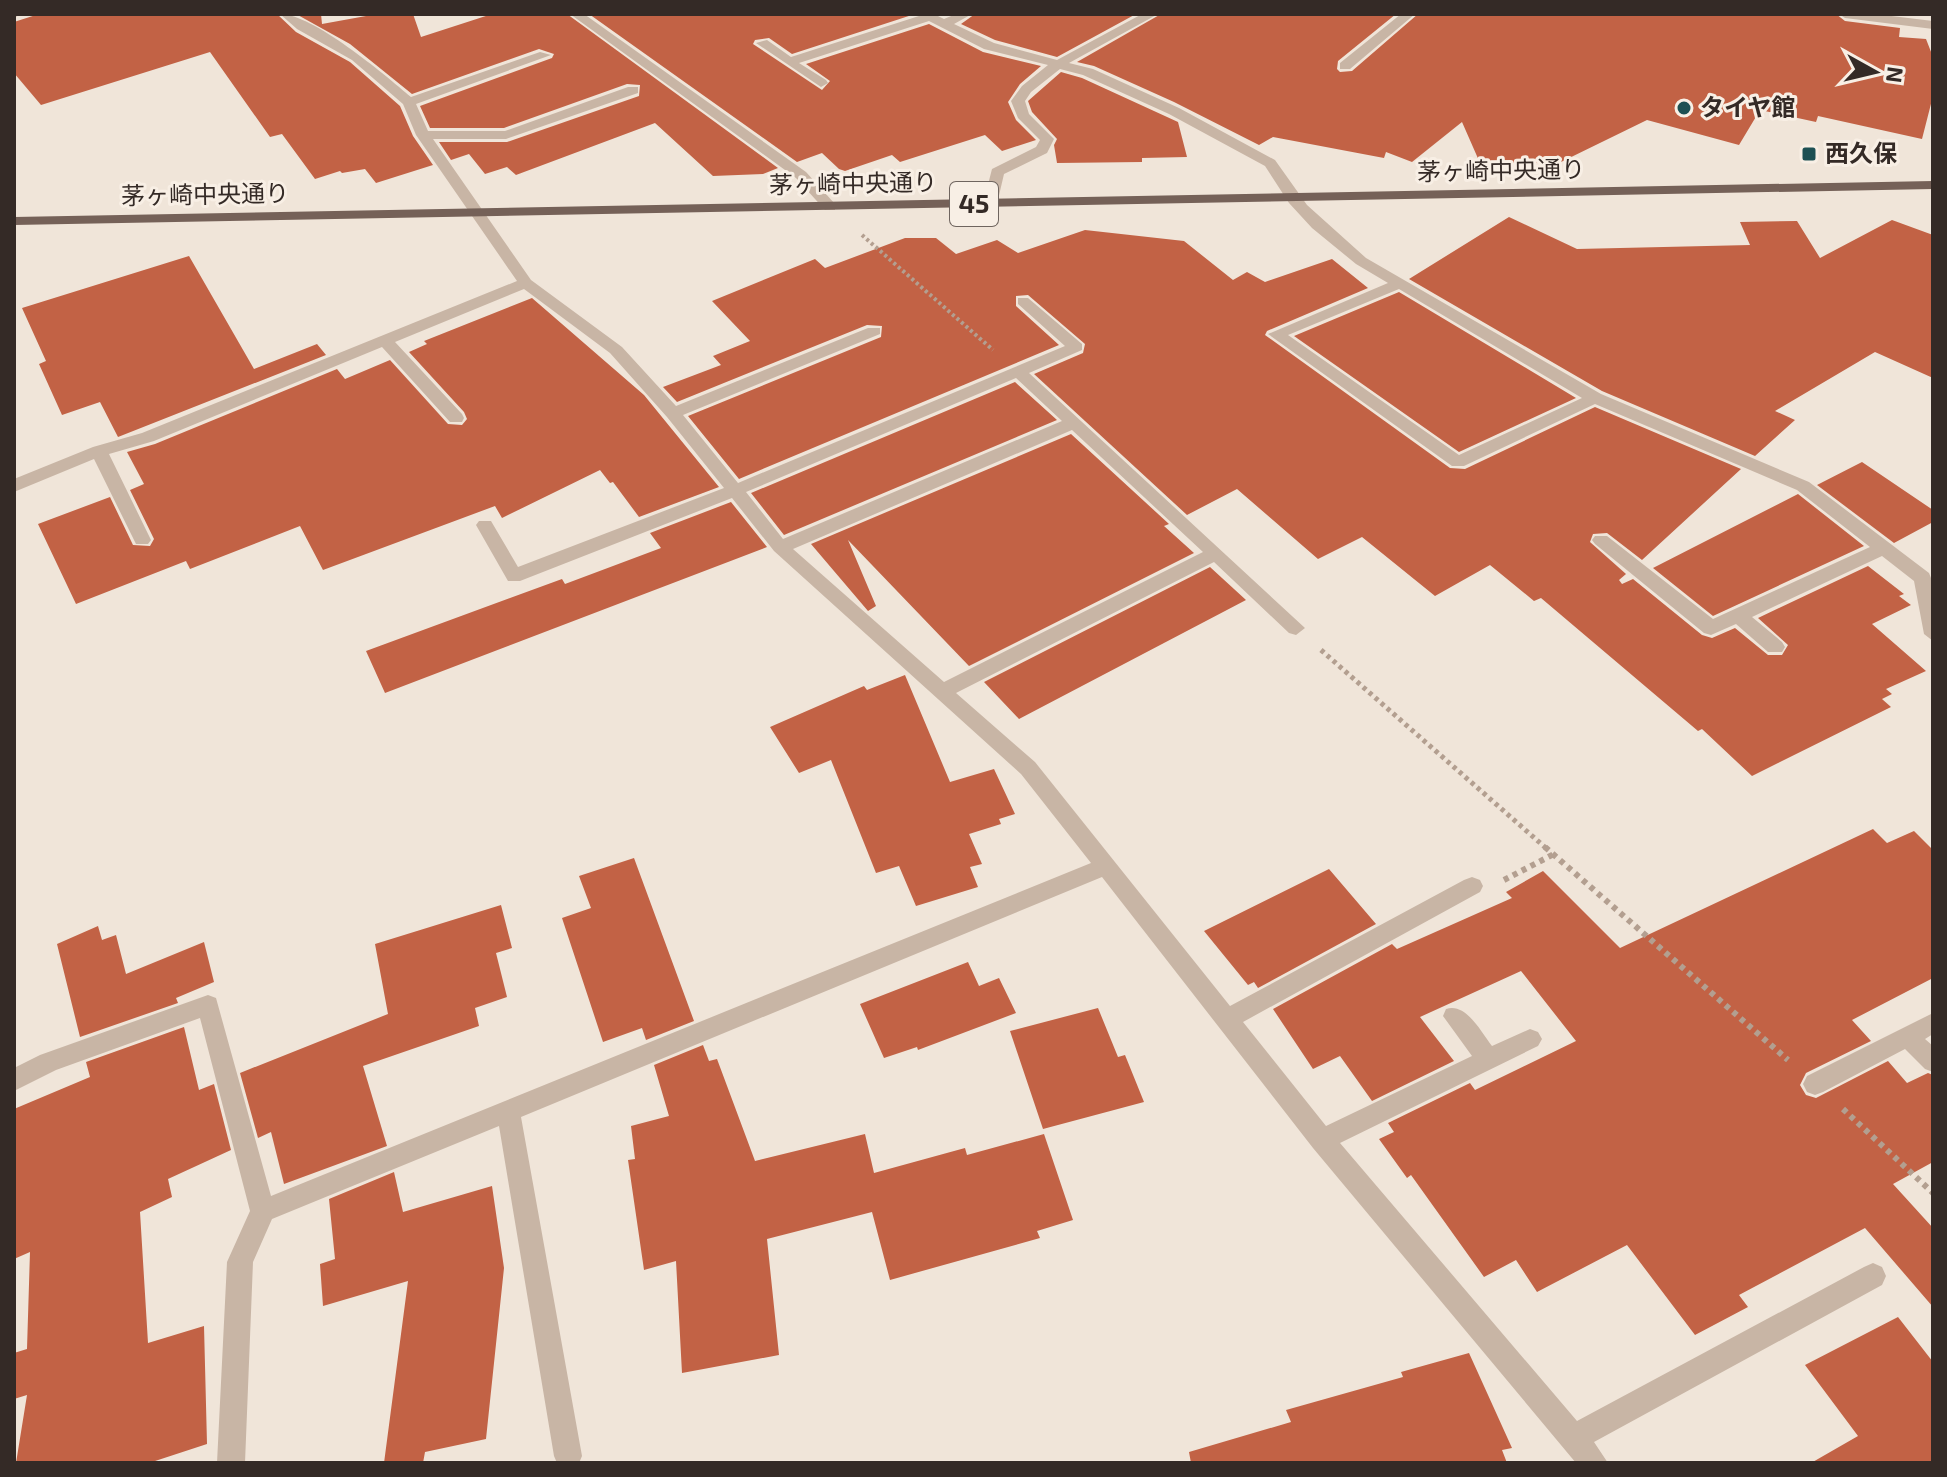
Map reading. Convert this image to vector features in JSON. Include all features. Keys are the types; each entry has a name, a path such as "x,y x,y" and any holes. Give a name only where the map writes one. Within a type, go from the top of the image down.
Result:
{"main road":[{"name":"茅ヶ崎中央通り","path":"14,221 1933,185"}],"street":[{"path":"286,14 301,26 357,57 383,76 409,102 423,135 526,283 616,350 673,413 780,547 1028,768 1322,1140 1594,1463"},
{"path":"576,14 801,175 830,207"},
{"path":"944,24 966,14"},
{"path":"990,204 997,172 1042,150 1047,139 1023,115 1018,101 1023,90 1058,65 1152,14"},
{"path":"1345,66 1409,14"},
{"path":"1845,14 1933,25"},
{"path":"789,62 926,16 989,46 1088,72 1174,111 1270,163 1283,175 1291,197 1338,245 1401,283 1595,398 1803,486 1923,578 1933,634"},
{"path":"762,43 821,83"},
{"path":"409,102 545,55"},
{"path":"423,135 506,135 633,90"},
{"path":"14,486 99,451 148,437 526,283"},
{"path":"1401,283 1276,334 1458,462 1595,398"},
{"path":"485,525 514,576 736,490 1076,347 1023,301"},
{"path":"673,413 874,331"},
{"path":"385,341 456,418"},
{"path":"1018,371 1071,424 1296,628"},
{"path":"780,547 1071,424"},
{"path":"99,451 142,540"},
{"path":"1601,540 1703,632 1883,548"},
{"path":"942,691 1215,554"},
{"path":"1738,615 1775,647"},
{"path":"263,1211 1105,867"},
{"path":"1225,1020 1472,886"},
{"path":"14,1080 48,1062 208,1005 263,1211 240,1262 231,1463"},
{"path":"1454,1016 1488,1059"},
{"path":"1815,1084 1933,1023"},
{"path":"1907,1036 1933,1062"},
{"path":"1322,1140 1530,1039"},
{"path":"508,1111 568,1456"},
{"path":"1573,1438 1873,1276"}],"path":[{"path":"854,229 1018,371"},
{"path":"1296,628 1815,1084 1933,1193"},
{"path":"1472,886 1480,892 1554,854"}],"building":[{"path":"39,14 277,14 296,32 350,62 400,106 413,136 433,165 376,183 365,169 340,171 315,179 282,134 270,137 210,52 41,105 14,73 14,22"},
{"path":"296,14 321,14 322,24 377,14 413,14 421,37 492,14 567,14 778,168 763,174 713,176 655,123 516,175 507,167 485,174 469,154 451,160 439,142 507,142 639,96 640,85 627,84 504,128 430,128 420,106 552,58 554,54 539,49 412,94 350,44"},
{"path":"589,14 915,14 792,54 769,38 755,40 753,44 822,90 830,81 806,64 929,24 983,52 1041,66 1020,84 1008,102 1016,120 1036,140 1002,151 985,135 900,162 892,155 845,171 822,153 797,162"},
{"path":"975,14 1136,14 1057,57 995,40 961,24"},
{"path":"1161,14 1396,14 1338,61 1337,69 1340,72 1352,71 1418,14 1836,14 1845,21 1900,28 1899,37 1926,39 1933,57 1933,96 1922,139 1818,116 1816,122 1760,110 1739,145 1647,120 1561,162 1480,163 1462,122 1412,162 1386,152 1384,158 1273,137 1259,145 1174,102 1094,66 1077,62"},
{"path":"1061,72 1082,78 1178,122 1187,157 1142,158 1142,162 1057,163 1054,145 1057,139 1032,112 1028,101"},
{"path":"1509,217 1577,249 1750,245 1740,222 1797,221 1820,258 1892,220 1933,235 1933,378 1875,352 1775,411 1795,420 1755,456 1602,391 1409,279"},
{"path":"1085,230 1184,241 1233,280 1247,272 1265,282 1332,259 1368,288 1267,331 1265,335 1450,468 1465,469 1595,407 1741,469 1642,560 1607,533 1593,534 1590,542 1626,574 1619,580 1622,584 1633,579 1702,635 1712,638 1735,628 1768,655 1782,655 1788,645 1758,618 1868,566 1904,594 1899,596 1911,605 1872,624 1926,671 1886,689 1892,694 1882,699 1891,707 1752,776 1702,729 1698,731 1541,598 1534,601 1490,565 1435,596 1362,537 1318,559 1237,489 1187,515 1034,374 1083,353 1085,344 1028,295 1016,296 1016,306 1059,345 739,479 688,416 881,337 882,326 867,325 677,402 663,387 721,365 713,356 750,341 712,301 815,259 825,268 905,238 936,238 956,254 997,240 1018,253"},
{"path":"189,256 254,369 317,344 326,355 118,437 100,402 62,415 39,364 46,361 22,308"},
{"path":"1399,292 1576,398 1459,452 1294,336"},
{"path":"532,298 644,395 719,487 639,517 600,470 502,518 495,506 323,570 300,526 190,569 186,561 76,604 38,524 110,497 133,545 150,546 154,539 130,490 144,484 127,452 155,444 337,369 345,379 390,360 448,424 462,425 467,419 464,412 409,352 427,344 424,341"},
{"path":"1015,382 1057,420 784,535 751,493"},
{"path":"1071,434 1169,524 1164,526 1194,553 969,666 848,540 876,606 868,611 811,544"},
{"path":"1862,462 1933,510 1933,522 1894,543 1817,485"},
{"path":"1798,494 1864,546 1713,616 1653,568"},
{"path":"731,502 767,547 385,693 366,651 562,579 565,584 661,548 650,533"},
{"path":"1210,567 1246,600 1019,719 984,682"},
{"path":"905,675 950,782 994,769 1015,814 999,819 1001,824 969,834 982,864 970,867 978,887 916,906 899,866 876,873 831,760 799,773 770,727 864,686 867,690"},
{"path":"1873,829 1887,843 1914,831 1933,850 1933,978 1852,1020 1871,1041 1806,1073 1800,1085 1806,1095 1816,1098 1888,1061 1907,1083 1928,1073 1933,1075 1933,1162 1893,1184 1933,1228 1933,1307 1865,1228 1739,1295 1748,1307 1695,1335 1627,1245 1537,1292 1516,1260 1484,1277 1411,1175 1407,1178 1379,1139 1394,1132 1388,1123 1470,1083 1475,1090 1576,1041 1521,971 1420,1017 1454,1061 1372,1101 1340,1056 1313,1069 1273,1009 1392,944 1397,949 1512,898 1506,892 1543,871 1620,948"},
{"path":"634,858 694,1021 646,1040 642,1028 603,1042 562,918 591,908 579,876"},
{"path":"1329,869 1376,924 1258,988 1254,982 1248,985 1204,931"},
{"path":"501,905 512,948 496,953 507,997 475,1008 479,1026 363,1066 387,1146 284,1184 271,1132 258,1138 240,1073 388,1014 375,944"},
{"path":"98,926 102,940 116,935 126,974 204,942 214,982 176,998 178,1003 80,1037 57,944"},
{"path":"968,962 979,986 999,978 1016,1013 918,1050 917,1047 884,1058 860,1004"},
{"path":"1098,1008 1118,1057 1125,1055 1144,1102 1043,1129 1010,1031"},
{"path":"184,1027 199,1090 214,1084 231,1150 168,1179 172,1197 140,1212 148,1343 204,1326 207,1444 149,1463 16,1463 27,1395 14,1399 14,1353 27,1349 30,1252 14,1259 14,1109 90,1077 86,1062"},
{"path":"703,1045 709,1061 717,1059 755,1161 865,1134 874,1173 965,1148 967,1155 1044,1134 1073,1220 1037,1231 1040,1238 890,1280 872,1212 767,1239 779,1355 682,1373 676,1261 644,1270 628,1160 635,1159 631,1126 669,1116 654,1065"},
{"path":"394,1172 403,1212 492,1186 504,1268 486,1439 425,1452 423,1463 384,1463 408,1281 323,1306 320,1264 335,1259 329,1199"},
{"path":"1898,1317 1933,1362 1933,1463 1811,1463 1858,1436 1805,1365"},
{"path":"1469,1353 1512,1448 1502,1450 1507,1463 1191,1463 1189,1452 1291,1422 1286,1410 1403,1377 1401,1372"}],"place":[{"name":"タイヤ館","path":"1684,108"},
{"name":"西久保","path":"1809,154"}]}
